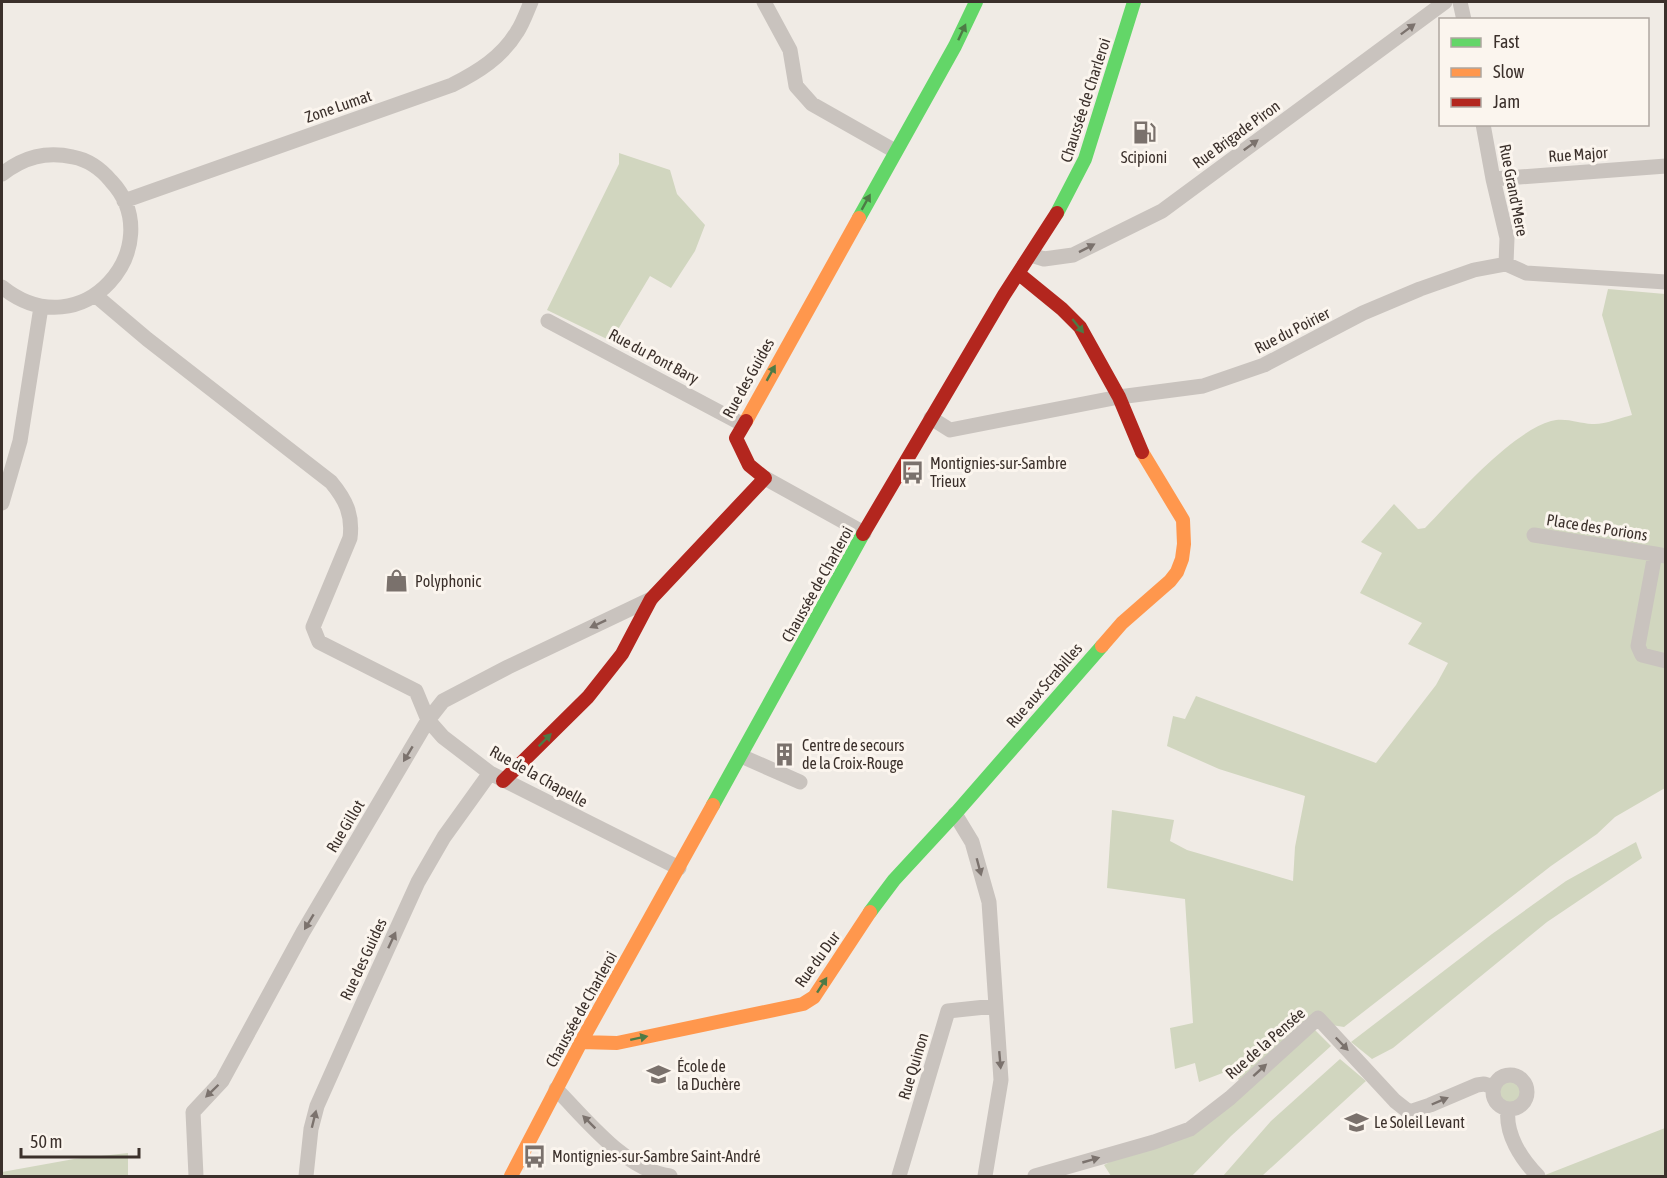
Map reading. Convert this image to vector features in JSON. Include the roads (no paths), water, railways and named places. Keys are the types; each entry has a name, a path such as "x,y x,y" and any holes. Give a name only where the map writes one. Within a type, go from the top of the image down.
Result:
{"street":[{"name":"Zone Lumat","path":"124,201 452,85 474,74 497,57 517,32 531,2"},
{"path":"764,2 790,50 796,86 812,104 895,151"},
{"name":"Rue des Guides","path":"306,1176 311,1130 317,1106 418,882 444,837 497,777 588,697 622,654 651,599 765,478 749,465 736,438 742,424 955,46 976,2"},
{"name":"Chaussée de Charleroi","path":"511,1176 581,1042 864,533 931,418 1061,206 1086,159 1134,2"},
{"name":"Rue Brigade Piron","path":"1031,255 1044,259 1073,255 1162,211 1445,2"},
{"path":"1460,2 1464,18"},
{"name":"Rue Grand'Mere","path":"1483,126 1493,179 1508,238 1506,264"},
{"path":"2,174 15,163 38,155 58,153 83,159 102,171 116,186 130,220 129,243 123,263 115,276 95,295 70,306 41,306 13,296 2,287"},
{"name":"Rue Major","path":"1493,179 1665,166"},
{"name":"Rue du Poirier","path":"931,418 950,430 1119,397 1203,386 1264,365 1363,313 1420,289 1474,270 1506,264 1526,273 1665,282"},
{"name":"Rue aux Scrabilles","path":"955,814 1122,623 1170,581 1177,572 1184,544 1183,520 1143,454 1119,397 1080,327 1062,309 1018,274"},
{"name":"Rue de la Chapelle","path":"95,295 147,339 331,482 348,505 352,524 350,538 313,627 319,642 416,691 428,720 443,737 497,777 679,868"},
{"path":"2,503 20,441 41,306"},
{"name":"Rue du Pont Bary","path":"548,321 742,424"},
{"path":"765,478 864,533"},
{"name":"Place des Porions","path":"1534,535 1660,555 1638,645 1642,655 1665,661"},
{"name":"Rue Gillot","path":"196,1176 193,1112 222,1081 303,932 428,720 443,701 508,667 651,599"},
{"path":"741,756 800,782"},
{"path":"955,814 972,842 989,902 1001,1080 985,1176"},
{"name":"Rue du Dur","path":"581,1042 617,1042 803,1004 814,997 886,889 955,814"},
{"name":"Rue Quinon","path":"899,1176 948,1011 995,1006"},
{"name":"Rue de la Pensée","path":"1035,1176 1154,1142 1190,1129 1230,1098 1318,1018 1395,1101 1409,1112 1477,1085 1484,1084 1494,1087 1499,1079 1508,1074 1519,1077 1527,1091 1520,1106 1508,1109"},
{"path":"1494,1087 1495,1100 1508,1109 1507,1118 1523,1161 1538,1176"},
{"path":"556,1089 624,1157 657,1174 670,1176"}],"place":[{"name":"Scipioni","path":"1144,132"},
{"name":"Montignies-sur-Sambre Trieux","path":"912,472"},
{"name":"Polyphonic","path":"397,581"},
{"name":"Centre de secours de la Croix-Rouge","path":"784,754"},
{"name":"École de la Duchère","path":"659,1075"},
{"name":"Le Soleil Levant","path":"1356,1122"},
{"name":"Montignies-sur-Sambre Saint-André","path":"534,1156"}]}
